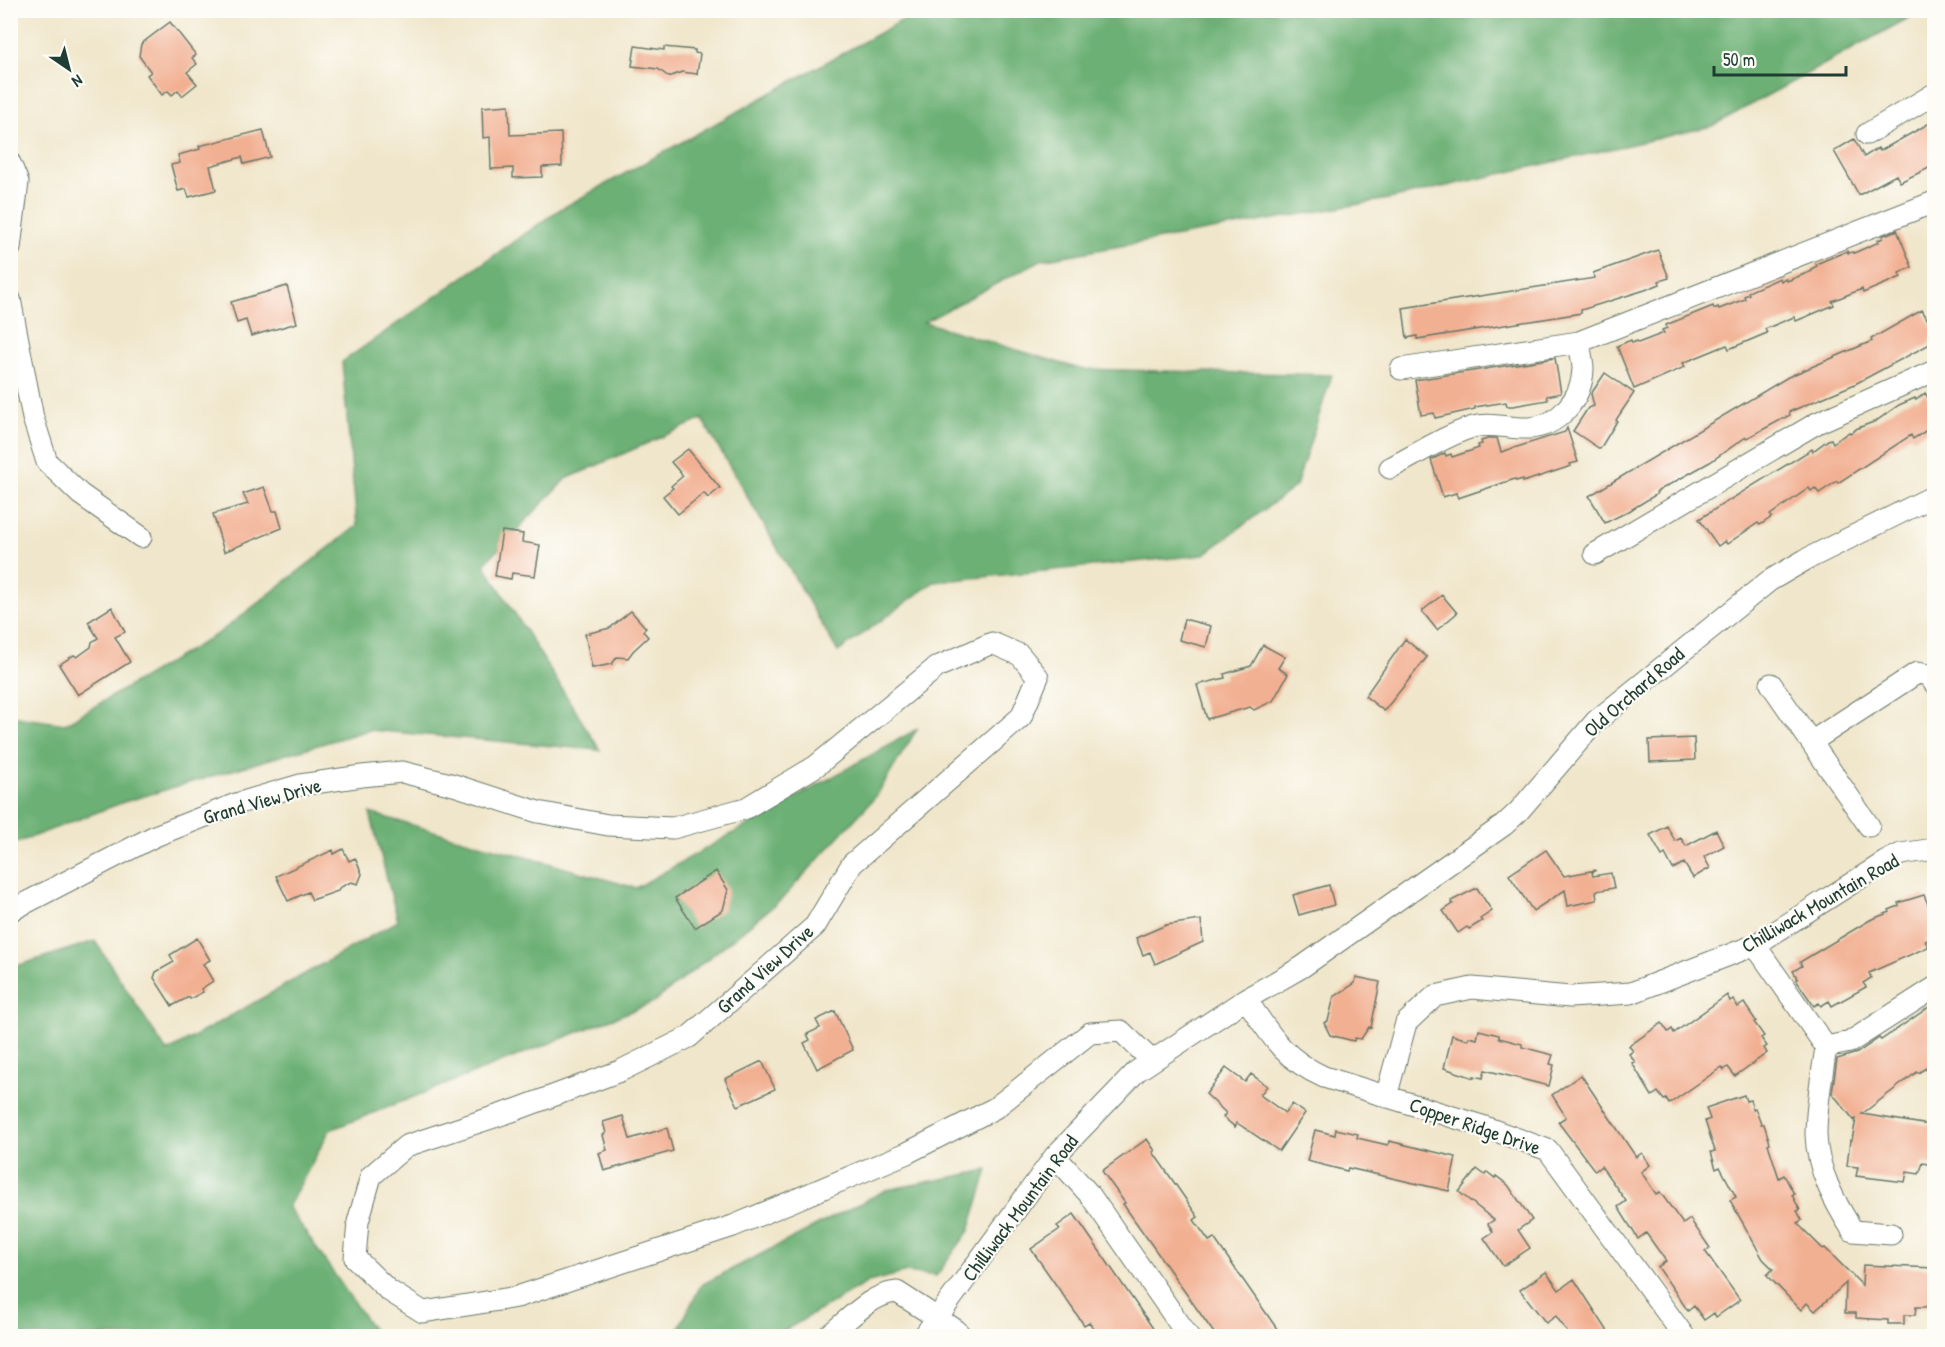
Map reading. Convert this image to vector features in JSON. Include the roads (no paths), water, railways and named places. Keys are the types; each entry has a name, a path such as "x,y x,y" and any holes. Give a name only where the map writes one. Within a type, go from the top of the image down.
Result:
{"street":[{"path":"1867,134 1935,94"},
{"path":"10,163 18,182 10,248"},
{"path":"1401,369 1579,342 1935,202"},
{"path":"10,298 33,418 47,462 80,494 141,537"},
{"path":"1390,468 1475,426 1529,428 1556,419 1566,411 1575,397 1580,382 1583,369 1579,342"},
{"path":"1595,554 1817,423 1935,371"},
{"name":"Old Orchard Road","path":"1302,967 1504,825 1518,812 1596,721 1769,581 1805,560 1935,496"},
{"name":"Grand View Drive","path":"10,911 21,908 82,873 155,836 236,804 300,785 363,776 402,772 454,785 538,812 608,825 672,828 746,808 816,766 937,667 992,643 1020,655 1038,677 1021,717 852,864 815,926 689,1037 620,1071 515,1110 406,1146 371,1176 358,1222 355,1258 388,1290 423,1312 517,1297 733,1227 907,1153 995,1108 1090,1033 1121,1031 1152,1060"},
{"path":"1811,742 1917,673 1933,675"},
{"path":"1771,684 1869,826"},
{"name":"Chilliwack Mountain Road","path":"1386,1096 1406,1023 1435,996 1472,988 1570,997 1631,993 1755,945 1901,854 1935,849"},
{"path":"1755,945 1826,1047 1816,1138 1823,1172 1837,1206 1853,1231 1891,1234"},
{"name":"Chilliwack Mountain Road","path":"924,1336 1055,1156 1137,1071 1246,999 1302,967"},
{"path":"1826,1047 1850,1042 1935,988"},
{"name":"Copper Ridge Drive","path":"1246,999 1282,1050 1304,1068 1324,1077 1485,1127 1548,1150 1684,1336"},
{"path":"1055,1156 1090,1195 1188,1336"},
{"path":"828,1336 876,1297 888,1292 897,1292 906,1296 956,1330 961,1336"}]}
